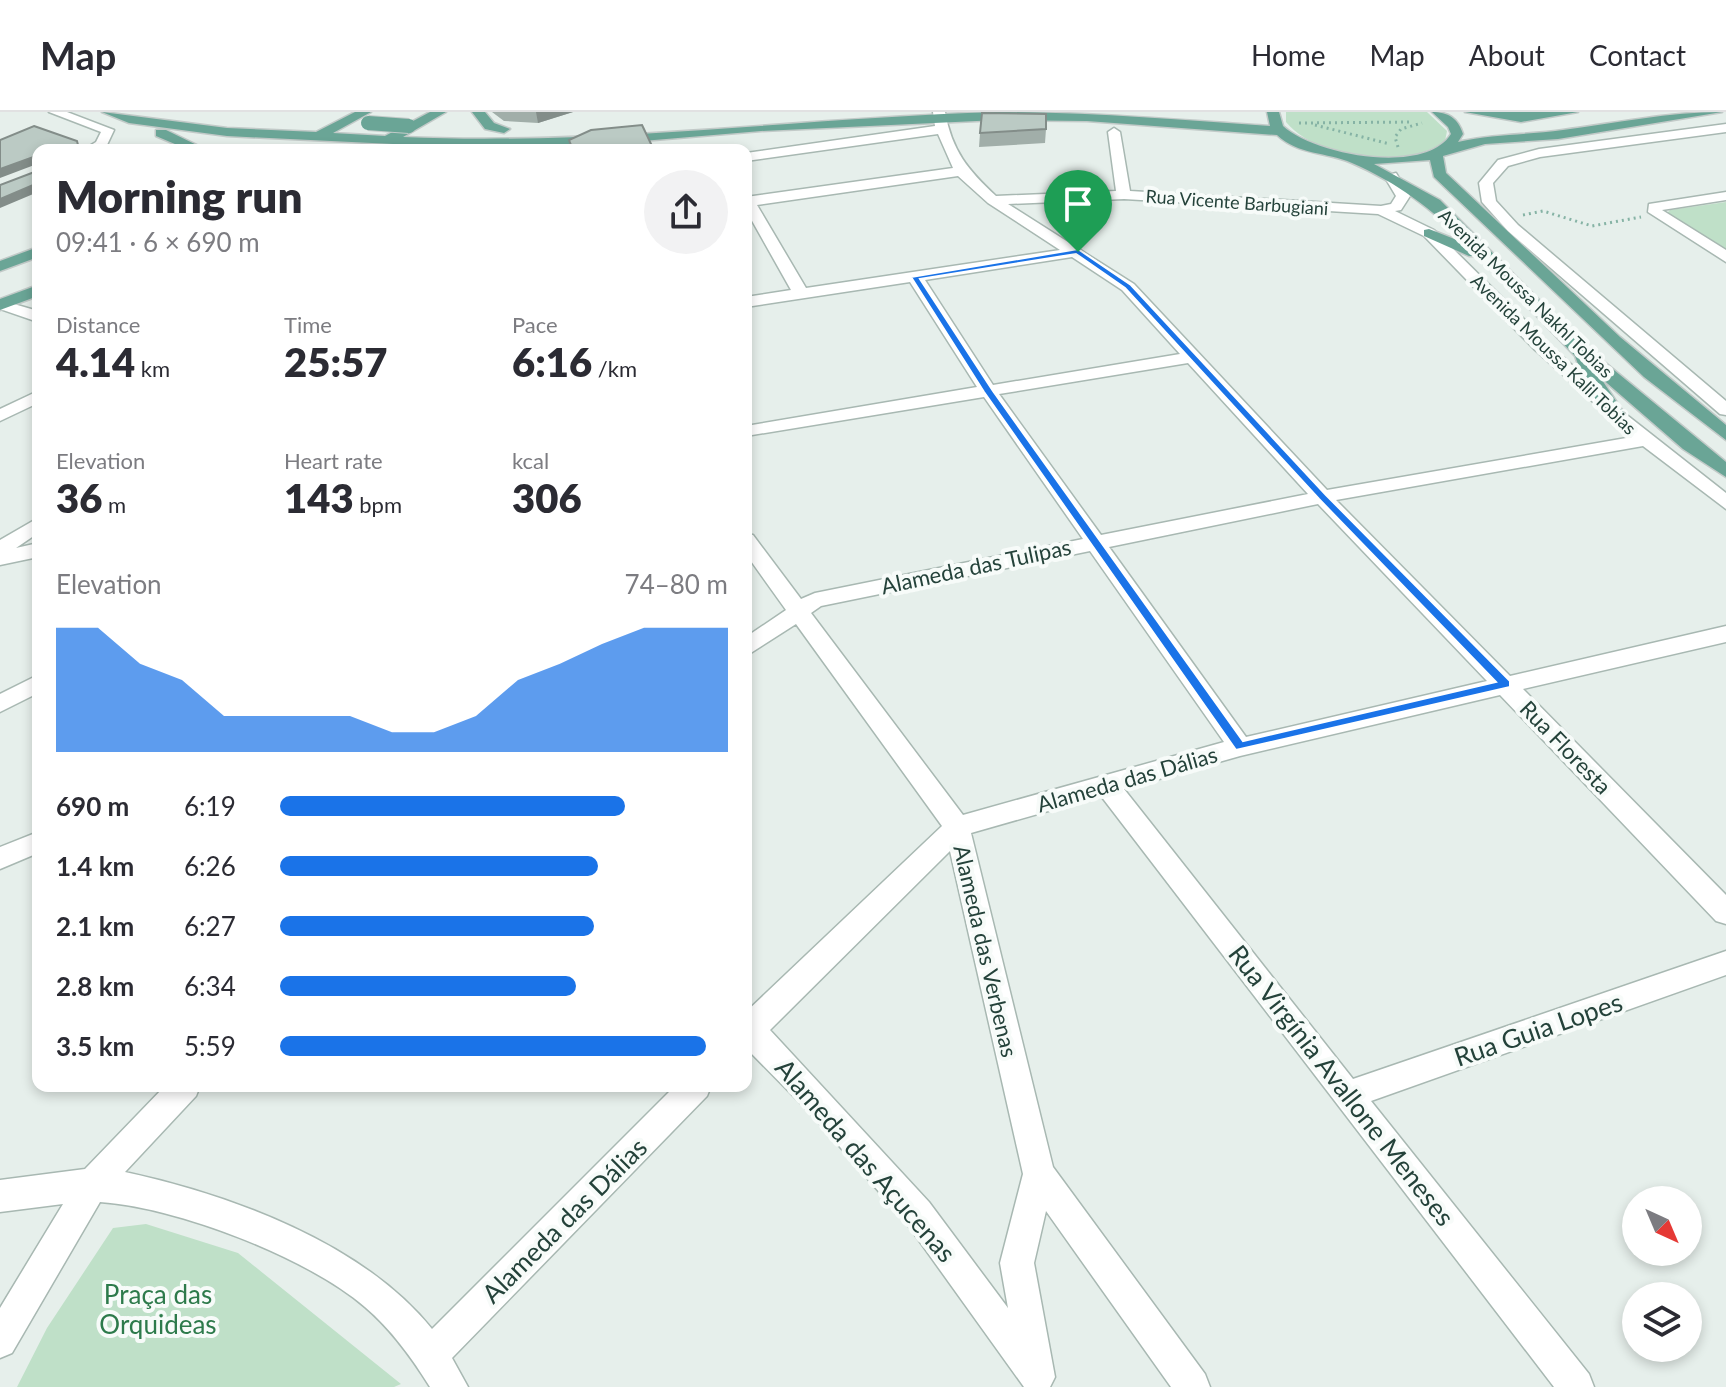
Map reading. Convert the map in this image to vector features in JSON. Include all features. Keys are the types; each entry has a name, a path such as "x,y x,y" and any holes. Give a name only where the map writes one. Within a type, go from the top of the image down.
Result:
{"main road":[{"path":"108,112 186,144"},
{"path":"375,144 440,112"},
{"path":"478,112 490,126 504,129"},
{"path":"332,121 383,139 475,144 583,142 759,120 776,112"},
{"path":"1273,112 1274,124 1280,131 1310,148 1355,159 1399,161 1485,140 1726,125"},
{"path":"1438,112 1450,122 1457,134 1442,152"},
{"path":"1471,112 1521,118 1572,112"},
{"path":"1558,135 1716,112"},
{"path":"300,144 315,137 332,121 366,117 412,126 444,127"},
{"path":"474,128 759,120 827,126 1087,117 1280,131"},
{"path":"129,119 227,132 315,137"},
{"name":"Avenida Moussa Nakhl Tobias","path":"1442,152 1439,174 1637,364 1726,434"},
{"name":"Avenida Moussa Nakhl Tobias","path":"1355,159 1391,176 1435,203 1580,351 1690,445 1726,471"},
{"path":"1465,199 1514,222"},
{"path":"1429,233 1487,259"},
{"path":"0,266 32,254"},
{"path":"1551,261 1594,324 1588,330 1576,332 1557,328"},
{"path":"1,304 32,292"},
{"path":"1617,416 1595,386 1580,351 1598,348 1637,364"}],"street":[{"path":"55,112 108,130 106,138 98,144"},
{"path":"752,156 941,120"},
{"name":"Rua Floresta","path":"941,120 961,171 993,200 1128,287 1322,497 1726,913"},
{"path":"1726,125 1539,153 1503,163 1486,183 1489,202 1514,222 1551,261 1726,410"},
{"path":"1114,132 1124,195"},
{"path":"578,144 583,142"},
{"path":"752,200 961,171"},
{"path":"1381,210 1396,207 1403,196 1391,176"},
{"name":"Rua Vicente Barbugiani","path":"993,200 1124,195 1381,210"},
{"path":"1726,196 1654,207 1658,214 1726,257"},
{"path":"752,210 800,292"},
{"name":"Avenida Moussa Kalil Tobias","path":"1381,210 1429,233 1541,346 1617,416 1726,503"},
{"path":"752,301 1078,252"},
{"path":"915,277 989,392 1240,747"},
{"path":"1,304 32,315"},
{"path":"752,430 1191,357"},
{"path":"0,416 32,399"},
{"name":"Alameda das Tulipas","path":"752,644 815,600 1322,497 1645,440"},
{"path":"0,549 32,528"},
{"name":"Alameda das Verbenas","path":"752,548 957,827 1039,1174 1017,1263 1037,1384"},
{"path":"0,558 32,551"},
{"name":"Alameda das Dálias","path":"752,1026 957,827 1240,747 1726,634"},
{"path":"0,704 32,686"},
{"name":"Rua Virgínia Avallone Meneses","path":"1106,785 1576,1387"},
{"path":"0,859 32,845"},
{"path":"0,859 32,856"},
{"name":"Rua Guia Lopes","path":"1350,1094 1726,963"},
{"name":"Alameda das Açucenas","path":"752,1034 825,1107 918,1213 1037,1384"},
{"path":"0,1341 92,1185 179,1092"},
{"name":"Alameda das Dálias","path":"432,1354 690,1092"},
{"path":"1039,1174 1192,1387"},
{"path":"0,1196 92,1185 157,1194 280,1239 366,1286 432,1354 450,1387"}],"path":[{"path":"1395,145 1338,128 1296,123 1450,122"},
{"path":"1514,222 1543,211 1592,226 1658,214"}],"green space":[{"path":"1286,112 1427,112 1447,131 1445,141 1428,150 1408,156 1362,157 1340,153 1300,135 1286,122"},
{"path":"1726,202 1726,252 1667,213 1670,210"},
{"name":"Praça das Orquideas","path":"146,1224 238,1253 401,1384 394,1387 17,1387 47,1328 113,1228"}],"building":[{"path":"982,113 1046,114 1046,129 980,133"},
{"path":"642,125 651,144 571,144 569,140 591,130"},
{"path":"34,126 77,141 78,144 32,144 32,157 0,169 0,140"},
{"path":"32,173 32,186 0,199 0,185"}],"route":[{"path":"1078,252 1128,287 1322,497 1505,684 1240,747 989,392 915,277 1078,252"}]}
